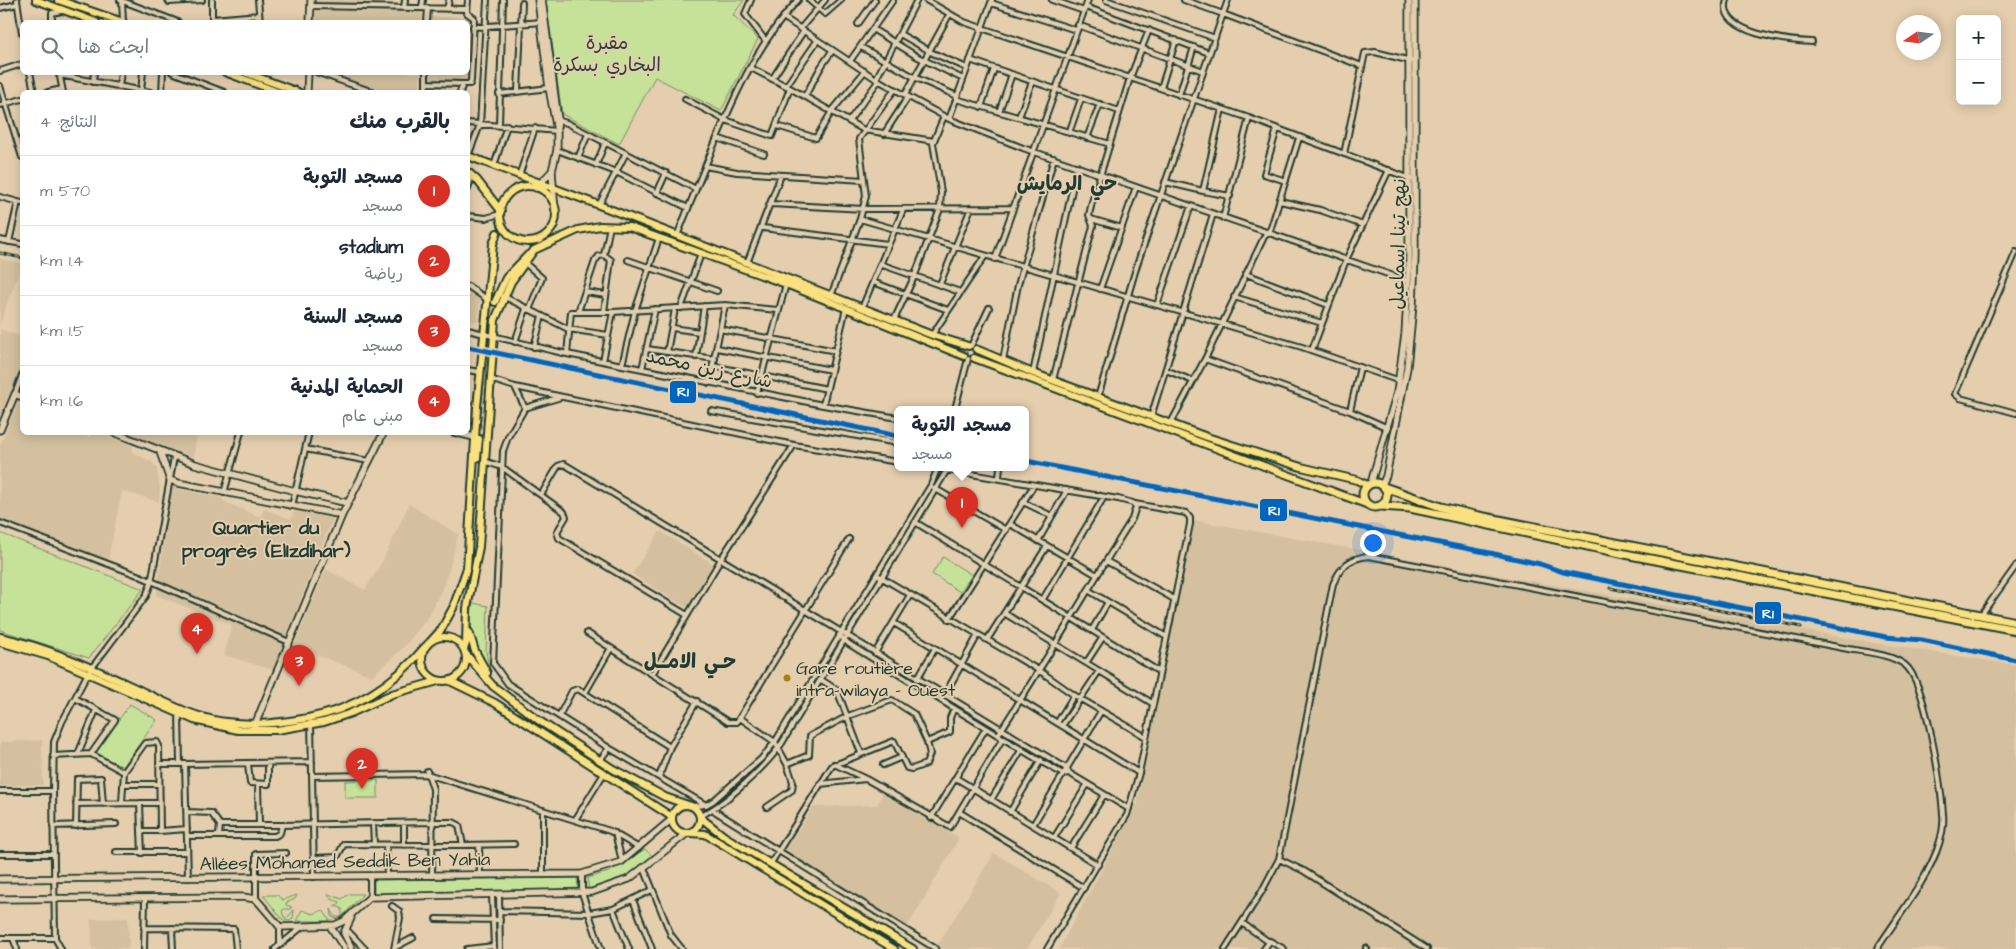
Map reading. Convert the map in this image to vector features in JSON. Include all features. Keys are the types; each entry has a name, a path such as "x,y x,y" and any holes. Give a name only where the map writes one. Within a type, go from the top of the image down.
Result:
{"highway":[{"path":"2016,622 1474,515 1441,507 1383,486 1369,484 1362,496 1366,504 1372,507 1410,508 1630,555 2016,630"},
{"path":"1381,506 1387,497 1383,486"}],"main road":[{"path":"36,0 72,6 93,20"},
{"path":"58,0 117,20"},
{"path":"233,75 273,90"},
{"path":"252,75 293,90"},
{"path":"450,681 461,673 465,667 466,620 479,547 495,320 504,296 542,238 553,226 556,211 552,200 538,187 519,176 470,157"},
{"path":"470,173 501,215 504,228 516,239 524,242 600,226 629,227 786,284 969,358 1366,504"},
{"path":"476,562 480,372 484,333 491,301 493,244 506,197 519,188 553,187 932,335 972,347 1033,373 1098,397 1254,453 1369,484"},
{"path":"491,301 506,278 534,250 562,235"},
{"path":"969,358 965,349 972,347"},
{"path":"969,358 977,355 972,347"},
{"path":"311,721 378,692 407,669 441,630 453,608 467,568 478,439"},
{"path":"466,620 470,638 481,662 508,699"},
{"path":"0,637 56,653 179,711 212,722 254,728 311,721 352,713 415,686 438,681 450,681 495,703 604,772 672,818 677,830 705,834 894,949"},
{"path":"430,642 445,637 452,639 493,686 508,699 600,761 665,797 690,805 700,817 724,836 913,949"},
{"path":"0,642 89,670"},
{"path":"425,648 423,667 432,678 438,681"},
{"path":"672,818 679,806 690,805"},
{"path":"688,833 698,827 700,817"}],"street":[{"path":"123,20 122,0 173,20"},
{"path":"168,0 169,2 202,0"},
{"path":"212,0 212,20"},
{"path":"258,0 260,20"},
{"path":"382,8 383,0"},
{"path":"404,8 405,0"},
{"path":"422,8 423,0"},
{"path":"447,9 449,0"},
{"path":"426,83 463,84 471,82 474,17 467,14 468,0"},
{"path":"470,151 480,125 487,0"},
{"path":"499,124 503,0"},
{"path":"538,0 543,22"},
{"path":"542,0 543,22 557,130 557,150 552,171 556,211"},
{"path":"751,0 744,14 764,40"},
{"path":"677,236 717,138 764,40 798,0"},
{"path":"809,0 817,9 826,14 841,0"},
{"path":"772,79 801,31 825,0"},
{"path":"858,24 875,0"},
{"path":"850,62 893,0"},
{"path":"849,121 877,79 917,0"},
{"path":"926,0 948,15 982,28 1249,118 1415,181"},
{"path":"1052,0 1149,30 1209,53"},
{"path":"995,259 1042,124 1056,90 1066,56 1088,0"},
{"path":"1106,0 1215,38"},
{"path":"1184,0 1362,66"},
{"path":"1098,397 1127,296 1228,0"},
{"name":"نهج تينا اسماعيل","path":"1383,486 1410,349 1416,257 1409,0"},
{"name":"نهج تينا اسماعيل","path":"1369,484 1388,428 1400,381 1408,281 1408,178 1415,0"},
{"path":"1727,0 1725,8 1728,16 1749,30 1774,38 1812,42"},
{"path":"0,8 17,2 20,21"},
{"path":"949,119 991,2 1076,30"},
{"path":"310,20 311,3 382,8 467,9"},
{"path":"518,91 522,3"},
{"path":"52,20 53,12 72,6"},
{"path":"427,20 428,8"},
{"path":"220,20 260,15"},
{"path":"884,134 948,15"},
{"path":"783,17 801,31 877,79 949,119 1160,196 1408,281"},
{"path":"473,27 502,27 543,22"},
{"path":"1078,25 1203,70"},
{"path":"874,30 923,60 963,79"},
{"path":"1053,380 1094,226 1089,213 1130,78 1149,30"},
{"path":"900,34 928,51 967,68"},
{"path":"1161,88 1176,40"},
{"path":"685,99 725,120 770,136 774,135 788,87 818,41"},
{"path":"860,47 956,98 1110,144"},
{"path":"1179,95 1194,47"},
{"path":"805,96 832,51"},
{"path":"1344,154 1364,54 1368,51 1412,61"},
{"path":"970,60 1120,111"},
{"path":"0,70 20,65"},
{"path":"751,68 864,130 934,141"},
{"path":"981,107 994,69"},
{"path":"777,126 816,138 832,111 864,71"},
{"path":"999,112 1012,74"},
{"path":"31,75 34,90"},
{"path":"59,75 62,90"},
{"path":"62,75 134,90"},
{"path":"94,75 94,82"},
{"path":"119,88 121,75"},
{"path":"141,90 143,75"},
{"path":"162,90 163,75"},
{"path":"180,75 219,90"},
{"path":"307,90 308,75"},
{"path":"325,75 367,90"},
{"path":"426,75 426,90"},
{"path":"1019,117 1032,82"},
{"path":"461,90 463,84"},
{"path":"0,86 20,150"},
{"path":"499,94 551,87"},
{"path":"831,296 864,209 864,180 859,140 864,130 895,89"},
{"path":"0,105 20,99"},
{"path":"1068,132 1081,99"},
{"path":"1088,138 1100,104"},
{"path":"1203,191 1222,109"},
{"path":"894,320 915,275 940,209 941,192 934,141 944,116"},
{"path":"1223,218 1249,118"},
{"path":"556,120 588,134 696,189"},
{"path":"470,123 499,124 557,130"},
{"path":"494,166 507,125"},
{"path":"519,176 535,128"},
{"path":"1277,128 1264,174 1286,181"},
{"path":"578,158 588,134"},
{"path":"16,138 20,139"},
{"path":"717,138 764,154"},
{"path":"1171,423 1268,234 1299,138"},
{"path":"596,165 605,143"},
{"path":"557,150 616,172 688,208"},
{"path":"599,205 626,153"},
{"path":"1003,360 1023,267 1054,158"},
{"path":"705,166 738,172 864,180"},
{"path":"1033,373 1078,166"},
{"path":"1312,350 1346,260 1389,170"},
{"path":"538,187 552,171"},
{"path":"657,193 666,173"},
{"path":"747,263 763,228 781,175"},
{"path":"1165,182 1230,196"},
{"path":"1100,290 1136,187"},
{"path":"0,198 20,202 9,242"},
{"path":"1280,201 1320,210 1363,225"},
{"path":"771,204 903,210 1012,208"},
{"path":"1158,305 1191,206"},
{"path":"940,284 971,208"},
{"path":"862,308 903,210"},
{"path":"1151,416 1214,214"},
{"path":"470,216 486,218 501,215"},
{"path":"860,219 1312,350 1400,381"},
{"path":"1091,219 1122,228"},
{"path":"604,255 610,226"},
{"path":"763,228 888,244"},
{"path":"622,365 648,267 660,238"},
{"path":"0,240 20,244"},
{"path":"2016,252 1955,394 1960,398 2016,413"},
{"path":"681,308 701,254"},
{"path":"578,312 597,257 604,255"},
{"path":"604,255 611,260 604,312"},
{"path":"932,335 984,256"},
{"path":"628,260 717,291"},
{"path":"515,342 542,278 526,264"},
{"path":"880,264 960,292"},
{"path":"1246,274 1328,305"},
{"path":"873,282 948,310"},
{"path":"757,393 786,284"},
{"path":"470,287 491,301"},
{"path":"585,292 606,295"},
{"path":"504,296 527,310 568,329 608,335"},
{"path":"1234,298 1322,323"},
{"path":"567,354 569,313 724,305 778,310"},
{"path":"709,383 714,366 724,305"},
{"path":"696,357 704,306"},
{"path":"667,352 675,308"},
{"path":"823,404 846,308"},
{"path":"972,347 989,308"},
{"path":"642,369 655,309"},
{"path":"603,361 613,312"},
{"path":"534,347 542,316"},
{"path":"672,328 700,332"},
{"name":"شارع زين محمد","path":"470,330 534,347 757,393 894,417"},
{"path":"720,330 836,351"},
{"path":"717,348 831,370"},
{"path":"647,349 715,359"},
{"path":"955,406 969,358"},
{"path":"1205,359 1350,411 1388,428"},
{"path":"714,366 827,389"},
{"path":"1350,411 1360,367"},
{"path":"470,370 480,372"},
{"path":"1166,370 1193,381"},
{"path":"490,379 515,387 561,397 794,445 894,461"},
{"path":"0,430 20,380"},
{"path":"515,387 525,408"},
{"path":"15,394 20,396"},
{"path":"561,397 525,408 508,437 503,452 493,663 508,684 608,748 706,804"},
{"path":"711,410 894,442"},
{"path":"121,435 174,458 295,491 348,503"},
{"path":"224,493 240,435"},
{"path":"292,506 308,435"},
{"path":"254,728 342,515 383,435"},
{"path":"464,435 478,439"},
{"path":"653,673 721,559 794,445"},
{"path":"305,449 370,461"},
{"path":"160,452 170,480"},
{"path":"61,949 56,938 54,880 54,742 89,670 146,596 151,583 174,458"},
{"path":"484,461 502,467 566,514 557,532 559,538 687,616"},
{"path":"541,496 558,466 564,464 1043,756 1066,768 1069,773 1087,785 1129,809"},
{"path":"700,817 713,810 779,747 844,641 936,471"},
{"path":"690,805 706,804 761,759 775,742 840,637 840,632 916,522 946,471"},
{"path":"959,471 1176,510 1186,513 1190,518 1139,774 1129,809 1098,865 1047,949"},
{"path":"999,478 1000,471"},
{"path":"170,480 224,493 342,515"},
{"path":"930,485 1006,530"},
{"path":"949,619 1034,485"},
{"path":"1038,541 1067,490"},
{"path":"1043,599 1104,497"},
{"path":"1023,502 1052,516"},
{"path":"998,735 1040,671 1054,644 1132,519 1136,510 1135,504"},
{"path":"910,519 1158,671"},
{"path":"0,523 126,571 289,642"},
{"path":"1010,524 1097,575"},
{"path":"587,633 731,723 740,718 849,540"},
{"path":"987,640 1047,546"},
{"path":"1225,949 1279,859 1333,584 1341,568 1347,563 1359,557 1376,556 1859,652 1895,660 1905,665 1918,682 1924,708 1942,800 1943,831 1935,856 1877,949"},
{"path":"1106,561 1174,599"},
{"path":"1982,615 2016,566"},
{"path":"879,576 1040,671 1080,699 1146,738"},
{"path":"1088,590 1165,636"},
{"path":"874,653 910,595"},
{"path":"1092,630 1108,602"},
{"path":"1004,613 1152,703"},
{"path":"894,623 934,650 1057,722 1139,774"},
{"path":"944,696 978,635"},
{"path":"840,637 1040,761 1063,774 1069,773"},
{"path":"1086,663 1103,637"},
{"path":"585,693 611,648"},
{"path":"917,679 934,650"},
{"path":"1062,726 1099,671"},
{"path":"820,679 837,690 861,754"},
{"path":"559,716 574,689 585,693 670,747"},
{"path":"1057,722 1074,695"},
{"path":"75,698 115,721 91,754"},
{"path":"659,777 670,747 697,701"},
{"path":"771,863 834,764 894,741 909,769 926,764 930,754 927,742 914,714 896,702 885,701 816,731 808,739 809,755 787,764"},
{"path":"927,742 950,732 950,718 954,708"},
{"path":"78,754 96,710"},
{"path":"179,711 187,812 188,878"},
{"path":"1032,825 1101,711"},
{"path":"740,718 775,742 787,764 793,782 792,790 767,807"},
{"path":"311,721 314,877"},
{"path":"931,818 986,728"},
{"path":"834,764 866,779 950,828 1003,738"},
{"path":"122,802 124,772 148,741 158,744 160,830"},
{"path":"600,761 608,748"},
{"path":"991,800 1022,749"},
{"path":"53,756 91,754 124,772"},
{"path":"1010,812 1043,756"},
{"path":"883,765 902,757"},
{"path":"159,764 312,762"},
{"path":"248,764 250,784 258,785 269,782 268,764"},
{"path":"312,776 428,772 615,833 639,848"},
{"path":"428,772 433,790 432,876"},
{"path":"575,820 604,772"},
{"path":"76,826 77,779 100,777 103,781 103,804"},
{"path":"956,778 1098,865"},
{"path":"820,784 866,779"},
{"path":"123,784 159,784"},
{"path":"258,785 259,824"},
{"path":"1054,838 1087,785"},
{"path":"0,791 53,790"},
{"path":"1071,848 1104,795"},
{"path":"140,803 142,853"},
{"path":"76,804 160,803"},
{"path":"542,810 543,875"},
{"path":"713,810 936,949"},
{"path":"187,812 211,813 220,824 219,835"},
{"path":"959,812 1084,888"},
{"name":"Allées Mohamed Seddik Ben Yahia","path":"0,880 582,874 604,869 622,861 672,818"},
{"path":"404,822 404,845"},
{"path":"220,824 282,825 453,822 459,825 463,845"},
{"path":"373,823 374,844"},
{"path":"53,826 116,824"},
{"path":"187,836 275,836 280,833 282,825"},
{"path":"141,831 187,829"},
{"path":"615,833 622,861"},
{"name":"Allées Mohamed Seddik Ben Yahia","path":"0,899 256,899 280,926 330,926 344,921 370,897 582,893 616,885 644,868 688,833"},
{"path":"314,858 337,857 344,844 514,844"},
{"path":"386,845 387,876"},
{"path":"479,845 480,875"},
{"path":"116,852 187,852"},
{"path":"256,899 257,854 286,852"},
{"path":"0,854 54,854"},
{"path":"1279,859 1304,871 1427,949"},
{"path":"644,868 671,936 681,948"},
{"path":"582,874 582,893 601,949"},
{"path":"370,876 370,897"},
{"path":"500,911 588,913 613,909 652,890"},
{"path":"467,949 494,948 492,895"},
{"path":"499,895 500,949"},
{"path":"144,949 145,900"},
{"path":"633,900 652,949"},
{"path":"392,906 399,912 400,918 395,948"},
{"path":"613,909 629,949"},
{"path":"352,949 344,936 345,928 353,914"},
{"path":"436,919 500,920"},
{"path":"1242,923 1269,942 1284,949"},
{"path":"280,926 280,945"},
{"path":"330,926 345,949"},
{"path":"275,949 302,927"},
{"path":"144,928 235,929 236,949"},
{"path":"172,928 173,949"},
{"path":"345,928 365,949"},
{"path":"0,938 56,938"},
{"path":"13,938 17,949"},
{"path":"395,948 413,938"},
{"path":"1264,949 1269,942"},
{"path":"675,949 681,948"}],"shaded area":[{"path":"315,0 379,0 379,3 315,3"},
{"path":"422,10 422,20 314,20 315,11"},
{"path":"431,17 471,18 470,50 470,20 431,20"},
{"path":"331,75 420,75 420,90 374,90"},
{"path":"429,75 469,75 469,83 428,82"},
{"path":"0,259 20,263 20,269 0,325"},
{"path":"470,291 480,298 478,321 470,321"},
{"path":"0,329 20,336 20,373 0,423"},
{"path":"18,400 20,401 20,435 84,435 89,437 90,435 105,435 133,446 132,452 152,462 157,468 160,488 159,502 122,491 108,560 0,521 0,446"},
{"path":"127,435 197,435 194,457"},
{"path":"172,488 223,498 223,501 260,517 264,509 291,519 295,511 333,518 273,670 224,655 232,625 156,595"},
{"path":"409,504 458,534 449,570 441,591 429,616 404,647 372,676 294,646 326,569 365,590 382,562"},
{"path":"1193,520 1875,643 2016,665 2016,949 1059,949 1137,804"},
{"path":"660,531 713,564 687,608 632,574"},
{"path":"42,740 43,785 0,786 0,742"},
{"path":"883,792 959,838 907,928 784,851 813,807 877,805"},
{"path":"994,853 1061,893 1027,949 941,949 937,946"},
{"path":"128,918 129,948 92,949 91,919"}],"green space":[{"name":"مقبرة البخاري بسكرة","path":"546,0 744,0 733,15 758,39 721,111 655,77 619,144 562,114"},
{"path":"0,533 143,589 89,658 0,630"},
{"path":"943,557 972,575 960,592 932,574"},
{"path":"473,603 488,606 486,652 490,670 488,670 474,638 471,622"},
{"path":"130,704 157,720 121,769 96,752"},
{"path":"378,780 378,798 345,798 345,781"},
{"path":"645,849 654,858 623,877 589,890 587,878 609,872"},
{"path":"577,878 578,892 374,894 374,880"},
{"path":"328,894 342,899 349,894 363,894 342,917 342,908 334,906 340,902 331,899"},
{"path":"263,895 277,895 283,900 297,895 295,899 286,903 286,905 292,907 282,911 284,917 287,918 294,910 293,918 290,921 283,920"},
{"path":"331,909 335,917 342,917 339,920 332,917"},
{"path":"302,910 313,914 323,910 330,921 296,921"}],"tunnel":[{"path":"479,439 491,301"}],"railway":[{"path":"0,253 20,258"},
{"path":"470,347 894,435"},
{"path":"1029,462 1490,553 1540,564 1563,572 1886,637 1922,640 2016,660"},
{"path":"1610,588 1801,627"}],"transit line":[{"name":"R1","path":"470,347 894,435"},
{"name":"R1","path":"1029,462 1490,553 1540,564 1563,572 1886,637 1922,640 2016,660"}],"place":[{"name":"مسجد التوبة","path":"962,528"},
{"name":"الحماية المدنية","path":"197,654"},
{"name":"Gare routière intra-wilaya - Ouest","path":"787,678"},
{"name":"مسجد السنة","path":"299,686"},
{"name":"stadium","path":"362,789"}],"district":[{"name":"حي الرمايش","path":"1067,184"},
{"name":"Quartier du progrès (ElIzdihar)","path":"266,540"},
{"name":"حـي الامــل","path":"690,662"}]}
